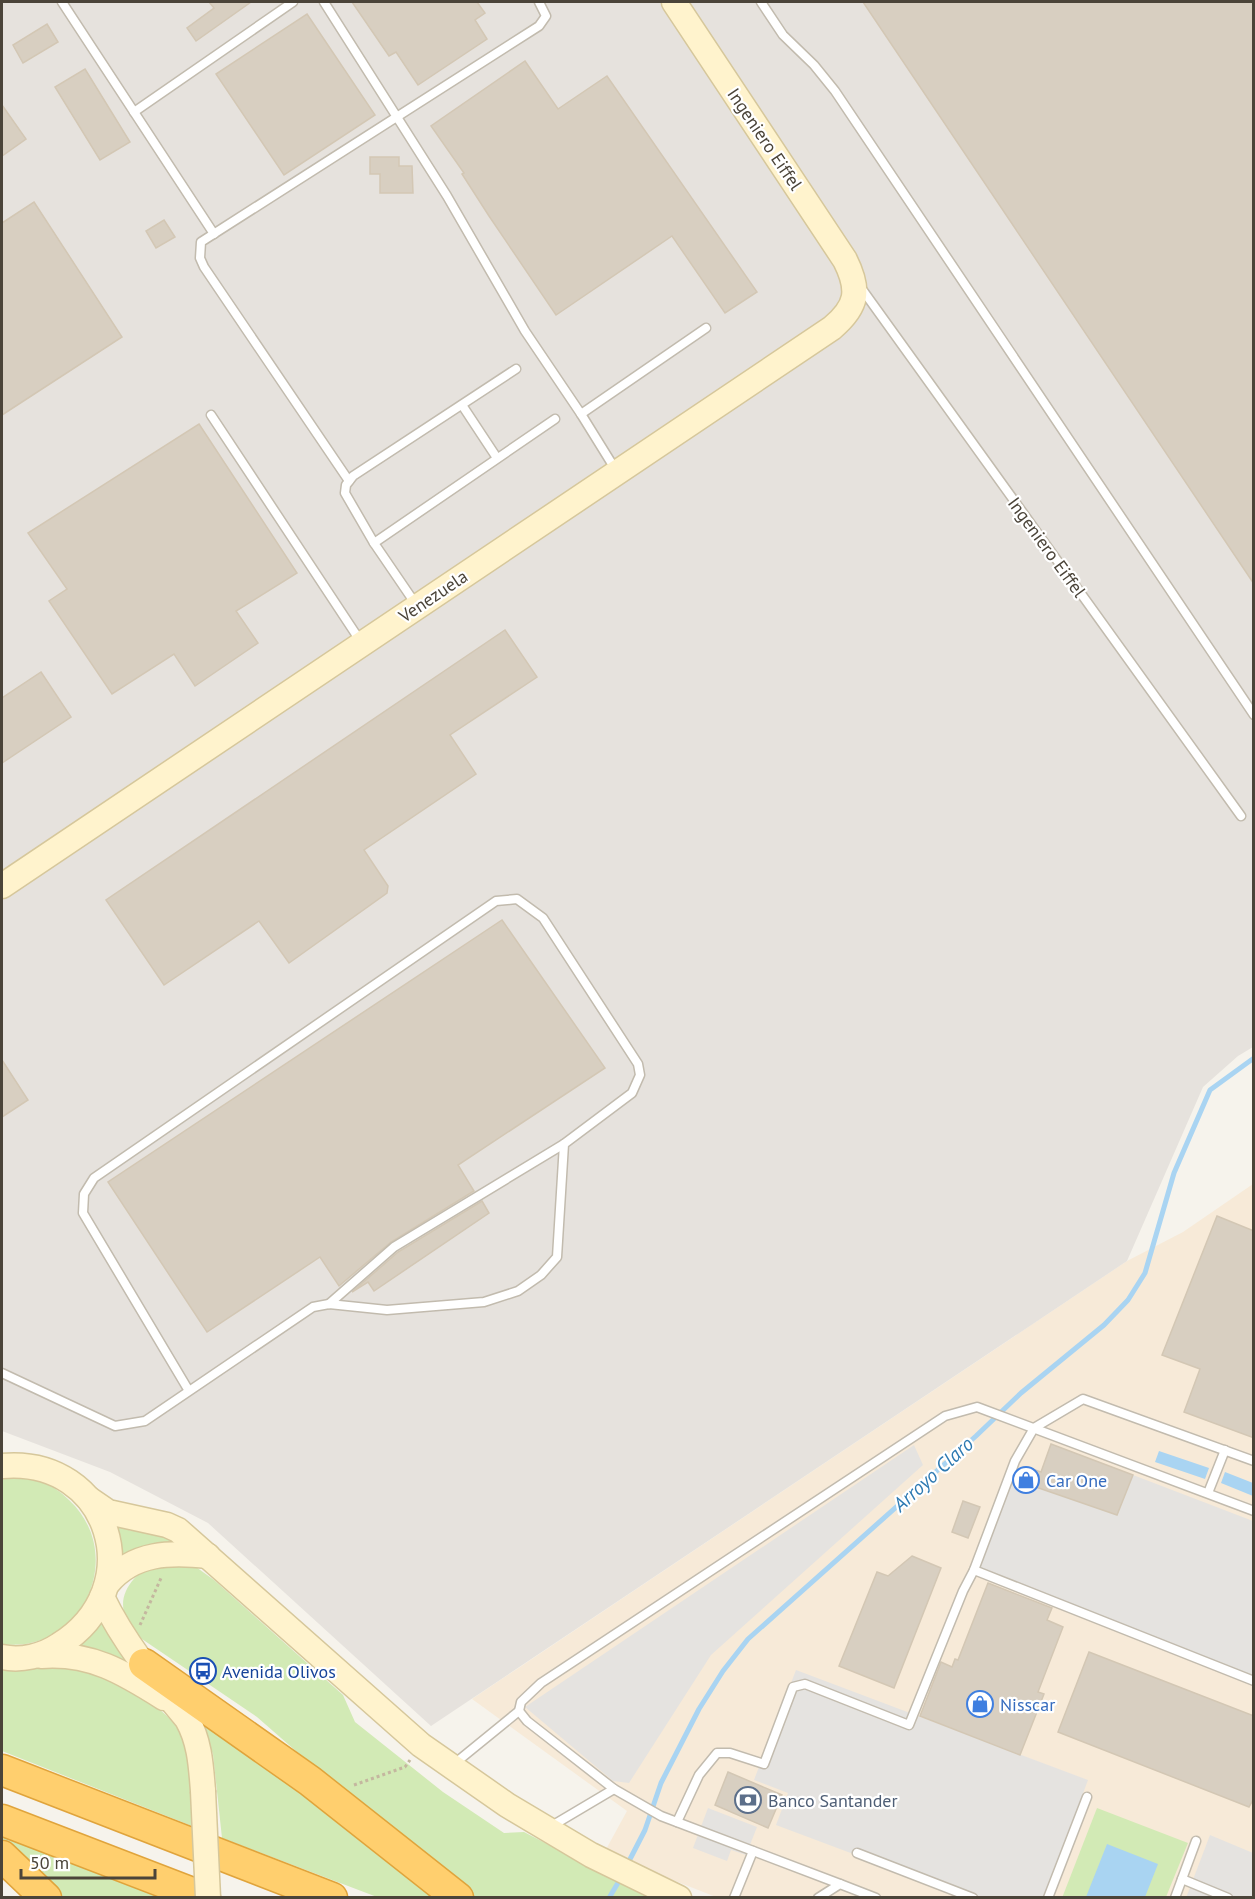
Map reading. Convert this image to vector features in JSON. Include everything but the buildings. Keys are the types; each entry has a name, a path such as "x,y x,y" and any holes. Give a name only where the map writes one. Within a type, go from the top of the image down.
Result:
{"highway":[{"path":"154,1665 319,1788 458,1898"},
{"path":"2,1770 332,1898"},
{"path":"2,1820 207,1898"},
{"path":"2,1856 42,1895"}],"street":[{"name":"Ingeniero Eiffel","path":"674,2 845,260 854,288"},
{"name":"Venezuela","path":"2,886 832,328 844,318 854,288"},
{"path":"2,1466 18,1464 42,1469 61,1476 108,1512 167,1525 178,1530 421,1745 507,1805 547,1829 591,1855 671,1894"},
{"path":"89,1499 99,1514 110,1544 111,1558 105,1590 110,1614 154,1665 177,1707 194,1731 200,1757 203,1791 207,1898"},
{"path":"29,1657 53,1649 74,1636 90,1618 116,1574 142,1559 166,1554 208,1556"},
{"path":"2,1657 72,1655 103,1664 130,1677 177,1707"}],"lane":[{"path":"62,2 214,234"},
{"path":"134,112 293,2"},
{"path":"324,2 447,196 525,331 617,472"},
{"path":"349,481 204,267 200,258 201,242 539,26 546,16 539,2"},
{"path":"761,2 783,35 814,65 835,92 1254,715"},
{"name":"Ingeniero Eiffel","path":"854,288 1241,816"},
{"path":"581,414 706,328"},
{"path":"417,606 374,543 345,494 346,485 353,476 516,369"},
{"path":"462,405 497,458"},
{"path":"211,415 362,643"},
{"path":"374,543 555,419"},
{"path":"189,1391 83,1213 84,1194 94,1178 496,901 517,899 543,918 638,1064 640,1076 632,1093 564,1144 394,1248 329,1304"},
{"path":"2,1373 116,1426 145,1421 313,1307 329,1304 387,1310 484,1302 518,1292 541,1275 557,1257 564,1144"},
{"path":"677,1822 699,1775 717,1754 729,1753 764,1764 792,1687 799,1684 805,1684 909,1725 1031,1427 1083,1399 1254,1461"},
{"path":"451,1766 519,1711 521,1702 541,1683 945,1416 977,1407 1254,1511"},
{"path":"1208,1494 1225,1450"},
{"path":"974,1570 1254,1681"},
{"path":"519,1711 527,1721 614,1789 661,1816 876,1898"},
{"path":"257,1730 275,1756"},
{"path":"547,1829 614,1789"},
{"path":"1048,1898 1087,1797"},
{"path":"1175,1898 1196,1840"},
{"path":"734,1898 753,1851"},
{"path":"857,1853 973,1898"},
{"path":"1182,1879 1228,1898"},
{"path":"818,1898 840,1884"}],"path":[{"path":"136,1635 166,1567"},
{"path":"349,1786 405,1767 421,1745"}],"shaded area":[{"path":"2,2 1253,2 1253,1047 1238,1056 1203,1087 1127,1261 431,1726 208,1523 110,1472 2,1431"},
{"name":"Car One","path":"1253,1184 1253,1897 716,1897 604,1853 627,1811 472,1699 1127,1261 1183,1232"},
{"path":"914,1445 923,1465 711,1655 629,1783 613,1781 525,1707"},
{"path":"1010,1473 1117,1515 1133,1475 1253,1521 1253,1683 971,1573"},
{"path":"796,1670 1088,1780 1044,1898 968,1897 776,1825 788,1793 754,1780"},
{"path":"708,1808 757,1827 746,1855 731,1850 727,1861 693,1848"},
{"path":"1210,1835 1253,1853 1253,1897 1186,1898"}],"green space":[{"path":"2,1477 39,1480 62,1493 86,1522 95,1547 95,1573 88,1597 74,1618 55,1634 30,1643 2,1644"},
{"path":"115,1526 180,1541 146,1545 120,1558"},
{"path":"157,1561 196,1567 214,1580 343,1695 355,1722 443,1792 504,1833 524,1832 649,1897 475,1897 401,1843 257,1717 136,1635 127,1620 123,1600 136,1577"},
{"path":"102,1620 142,1672 103,1652 79,1646"},
{"path":"72,1663 132,1692 163,1712 174,1723 181,1735 187,1755 192,1826 2,1751 2,1669"},
{"path":"193,1703 447,1897 377,1897 222,1838 213,1754"},
{"path":"1097,1808 1188,1843 1166,1897 1062,1898"},
{"path":"2,1835 167,1897 53,1897 2,1846"}],"water":[{"path":"1159,1451 1209,1468 1205,1479 1155,1462"},
{"path":"1225,1472 1253,1483 1253,1496 1221,1483"},
{"path":"1107,1844 1158,1864 1145,1897 1086,1897"}],"waterway":[{"name":"Arroyo Claro","path":"627,1865 645,1830 661,1783 699,1709 723,1671 748,1639 976,1436 1021,1393 1104,1325 1128,1300 1145,1273 1174,1173 1210,1090 1254,1058"},
{"name":"Arroyo Claro","path":"609,1898 622,1876"}],"place":[{"name":"Car One","path":"1026,1480"},
{"name":"Avenida Olivos","path":"203,1671"},
{"name":"Nisscar","path":"980,1704"},
{"name":"Banco Santander","path":"748,1800"}]}
